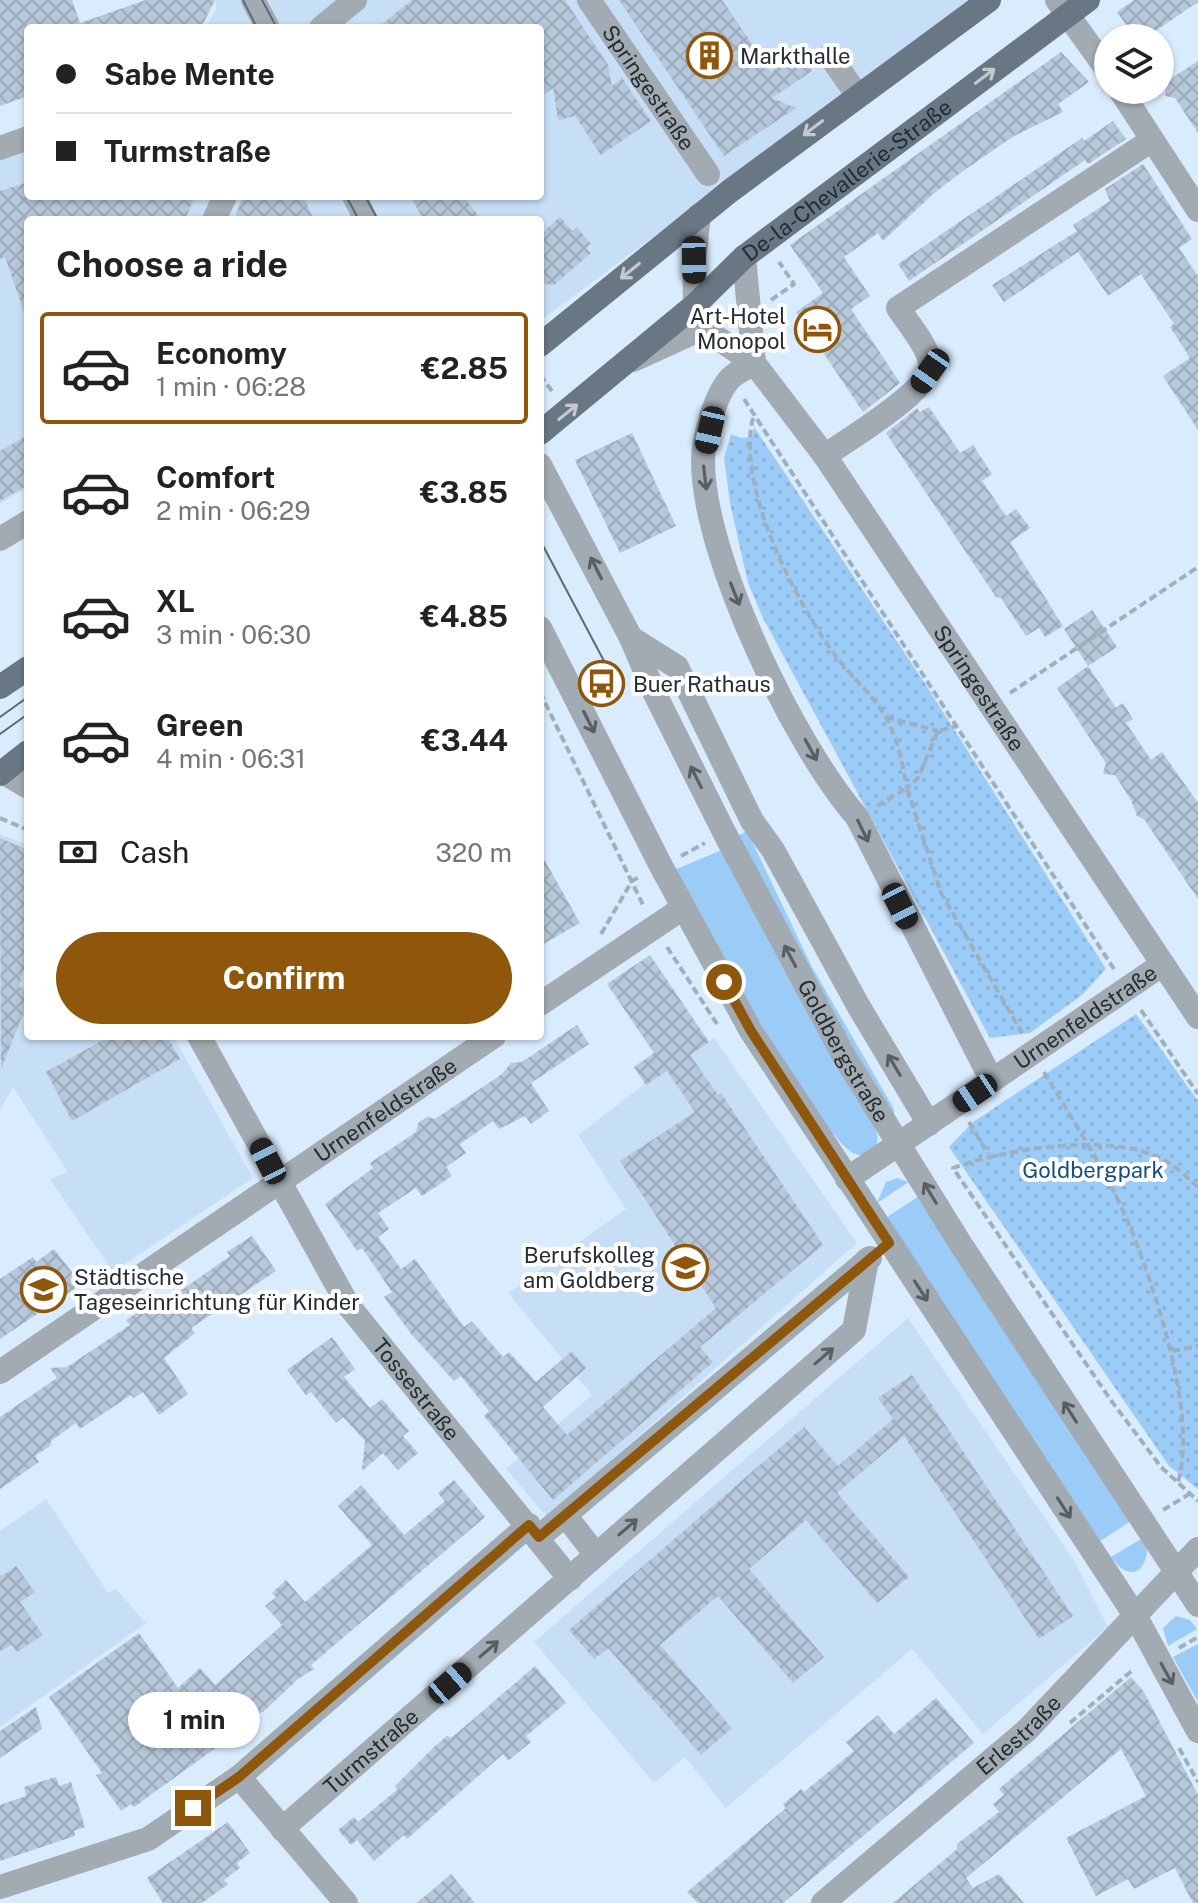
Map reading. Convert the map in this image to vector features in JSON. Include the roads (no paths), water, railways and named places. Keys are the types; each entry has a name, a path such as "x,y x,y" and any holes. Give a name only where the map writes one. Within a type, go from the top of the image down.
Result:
{"main road":[{"path":"544,342 699,215 989,0"},
{"name":"De-la-Chevallerie-Straße","path":"544,430 695,305 744,257 1071,5"},
{"path":"0,686 24,671"},
{"path":"1,774 24,755"}],"street":[{"path":"326,24 355,0"},
{"name":"Springestraße","path":"591,1 708,174"},
{"path":"1071,5 1094,46"},
{"path":"830,56 857,95"},
{"path":"1129,104 1198,210"},
{"path":"0,148 24,139"},
{"path":"825,456 915,393 930,371 930,358 898,308 1152,140"},
{"path":"627,362 703,328 695,305 694,260 699,215"},
{"path":"744,257 754,363 731,377 716,401 703,459 720,558 750,631 790,712 832,788 857,817 992,1081"},
{"name":"Springestraße","path":"703,328 754,363 825,456 1198,1017"},
{"name":"Goldbergstraße","path":"544,473 631,638 655,694 731,847 839,1047 897,1145 1198,1605"},
{"path":"0,539 24,524"},
{"path":"544,636 683,908 751,1031 1136,1617 1198,1731"},
{"path":"631,638 677,667 752,821 773,850 929,1124"},
{"path":"1,774 24,785"},
{"path":"544,1001 683,908"},
{"name":"Urnenfeldstraße","path":"847,1179 1163,964"},
{"name":"Tossestraße","path":"201,1040 348,1305 384,1354 534,1531"},
{"name":"Urnenfeldstraße","path":"0,1372 488,1040"},
{"path":"0,1887 148,1839 239,1777 534,1531 565,1515 889,1243"},
{"path":"857,1312 867,1260"},
{"path":"825,1296 845,1297 857,1312"},
{"name":"Turmstraße","path":"282,1829 854,1330 857,1312"},
{"path":"565,1515 596,1555"},
{"path":"534,1531 570,1579"},
{"name":"Erlestraße","path":"823,1903 1027,1730 1198,1549"},
{"path":"239,1777 346,1903"}],"tram line":[{"path":"243,0 255,24"},
{"path":"262,0 275,24"},
{"path":"348,200 357,216"},
{"path":"367,200 376,216"},
{"path":"544,548 613,678"},
{"path":"0,717 24,700"},
{"path":"0,734 24,717"}],"place":[{"name":"Markthalle","path":"709,56"},
{"name":"Art-Hotel Monopol","path":"817,329"},
{"name":"Buer Rathaus","path":"602,684"},
{"name":"Berufskolleg am Goldberg","path":"686,1268"},
{"name":"Städtische Tageseinrichtung für Kinder","path":"43,1290"}],"park label":[{"name":"Goldbergpark","path":"1093,1170"}]}
